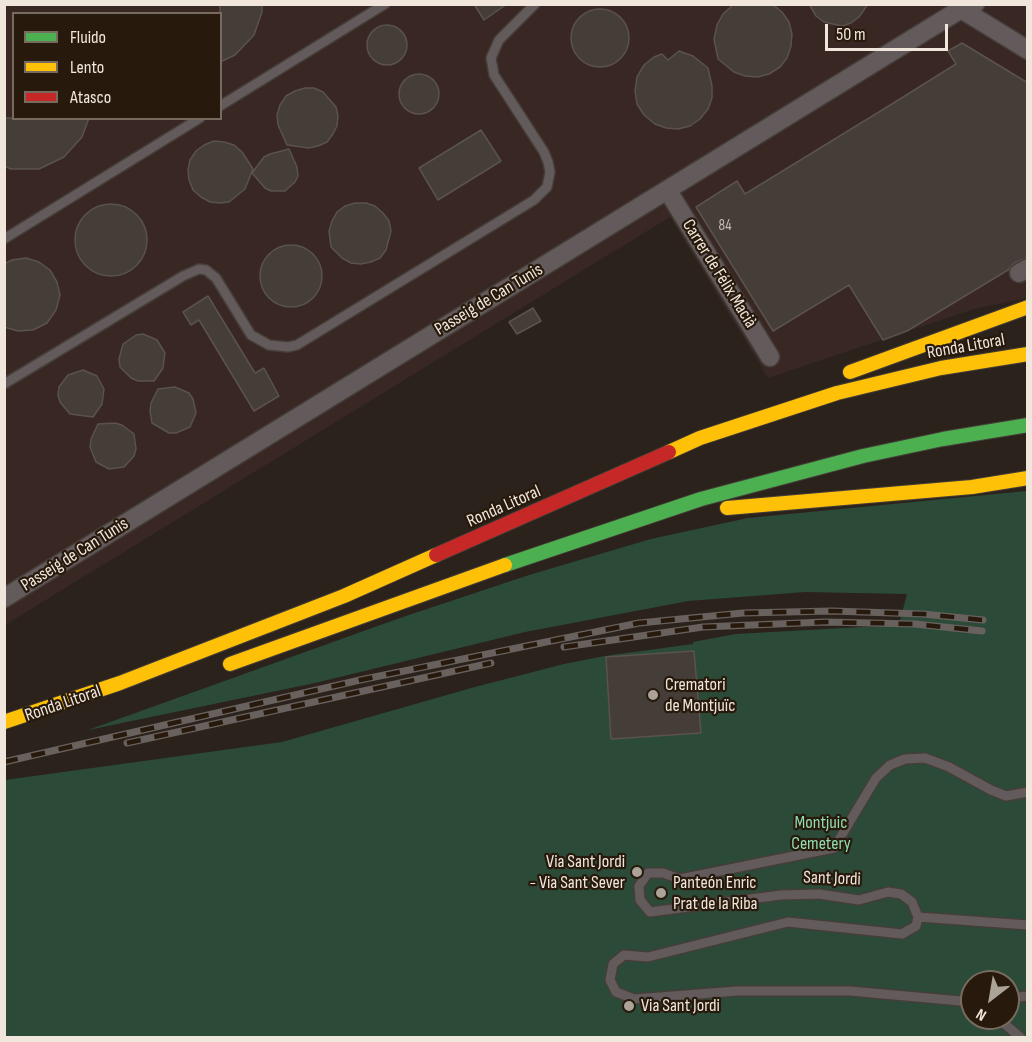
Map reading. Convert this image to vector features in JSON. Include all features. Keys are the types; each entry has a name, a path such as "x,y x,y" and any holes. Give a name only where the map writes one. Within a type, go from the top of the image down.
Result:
{"highway":[{"path":"700,438 832,380 1028,307"},
{"name":"Ronda Litoral","path":"4,722 120,683 344,596 700,438 837,393 941,368 1028,354"},
{"path":"214,669 557,546 723,493 863,456 943,439 1028,425"},
{"path":"645,517 733,507 972,487 1028,478"}],"street":[{"path":"968,7 1028,50"},
{"name":"Passeig de Can Tunis","path":"4,598 968,7"},
{"name":"Carrer de Félix Macià","path":"668,191 770,357"}],"lane":[{"path":"222,105 385,4"},
{"path":"4,384 192,271 199,269 206,270 216,278 251,335 269,345 288,347 297,345 534,200 547,187 550,172 548,162 544,152 494,75 491,58 499,40 535,4"},
{"path":"4,239 197,120"},
{"name":"Sant Jordi","path":"918,917 912,902 901,894 888,892 859,900 819,894 781,895 650,912 640,900 639,886 648,873 663,873 680,879 834,848 876,778 890,765 905,759 925,758 949,767 1006,796 1028,792"},
{"path":"960,1001 850,991 737,991 634,999 616,992 610,980 613,964 624,955 648,957 788,922 902,934 916,926 918,917 1028,925"}],"shaded area":[{"path":"5,5 1027,5 1027,298 974,309 768,378 670,217 5,625"}],"green space":[{"name":"Montjuic Cemetery","path":"1027,491 1027,1037 5,1038 5,780 282,742 475,687 605,656 693,644 693,642 736,634 899,625 907,594 805,592 688,601 525,632 315,683 88,730 400,618 529,575 651,539 748,518"}],"building":[{"path":"220,4 262,4 262,12 254,35 235,55 222,61 222,12 220,12"},
{"path":"474,4 507,4 484,20"},
{"path":"734,4 772,4 789,22 792,34 787,58 780,67 769,74 758,77 745,76 734,72 718,59 714,39 717,25 723,14"},
{"path":"809,4 868,4 859,17 842,26 824,22 816,16"},
{"path":"600,9 611,11 624,22 629,38 627,49 616,62 600,67 589,65 576,54 571,38 573,27 584,14"},
{"path":"387,25 401,31 407,45 401,59 387,65 373,59 367,45 373,31"},
{"path":"962,43 1028,83 1028,257 1014,263 1008,270 907,331 883,340 849,285 773,331 696,207 737,181 745,194 887,107 956,64 948,51"},
{"path":"679,51 693,56 708,68 712,98 708,109 690,126 678,129 666,128 655,124 644,115 637,104 635,91 637,77 644,65 654,57 662,54 668,60"},
{"path":"419,74 433,80 439,94 433,108 419,114 405,108 399,94 405,80"},
{"path":"305,88 314,88 323,92 336,107 338,116 337,126 327,142 309,148 287,145 278,125 277,115 286,96"},
{"path":"4,118 12,118 12,120 88,120 82,137 64,157 39,169 11,169 4,166"},
{"path":"481,130 501,161 438,200 419,168"},
{"path":"214,141 234,145 242,152 253,169 245,189 229,202 210,202 193,190 189,180 190,160 196,151"},
{"path":"289,149 297,167 298,176 295,182 285,191 271,191 265,188 252,173 264,157"},
{"path":"355,203 375,206 389,221 391,231 386,250 380,258 361,264 351,263 342,258 331,247 329,231 337,212"},
{"path":"118,204 137,214 145,226 147,240 145,254 137,266 125,274 104,276 85,266 77,254 75,233 85,214 97,206"},
{"path":"291,245 303,247 313,254 320,264 322,276 320,288 313,298 303,305 291,307 279,305 269,298 262,288 260,276 262,264 269,254 279,247"},
{"path":"26,258 39,262 50,270 57,282 60,295 56,310 47,323 33,330 18,331 4,327 4,264"},
{"path":"208,296 255,373 264,368 279,396 254,411 199,320 191,325 183,312"},
{"path":"533,308 541,321 517,334 509,322"},
{"path":"143,334 157,340 165,353 163,368 154,381 138,381 131,378 120,367 119,359 123,344 136,335"},
{"path":"83,370 97,376 104,389 102,404 93,417 70,414 60,402 58,395 59,387 68,375"},
{"path":"175,387 189,393 196,413 190,427 176,433 169,433 152,423 151,403 158,389"},
{"path":"115,423 134,434 136,449 134,456 124,467 109,469 96,462 90,447 91,439 98,424"},
{"name":"Crematori de Montjuïc","path":"694,651 701,733 611,739 606,657"}],"railway":[{"path":"4,762 360,680 639,623 743,613 832,611 923,614 983,620"},
{"path":"564,647 703,627 825,622 915,624 982,631"},
{"path":"127,743 491,663"}],"traffic: fast":[{"path":"505,565 701,499 863,456 943,439 1028,425"}],"traffic: slow":[{"path":"850,372 1028,307"},
{"path":"669,452 700,438 837,393 941,368 1028,354"},
{"path":"727,508 972,487 1028,478"},
{"path":"4,722 120,683 344,596 436,555"},
{"path":"230,664 505,565"}],"traffic: jam":[{"path":"436,555 669,452"}],"place":[{"name":"Crematori de Montjuïc","path":"653,695"},
{"name":"Via Sant Jordi - Via Sant Sever","path":"637,872"},
{"name":"Panteón Enric Prat de la Riba","path":"661,893"},
{"name":"Via Sant Jordi","path":"629,1006"}]}
